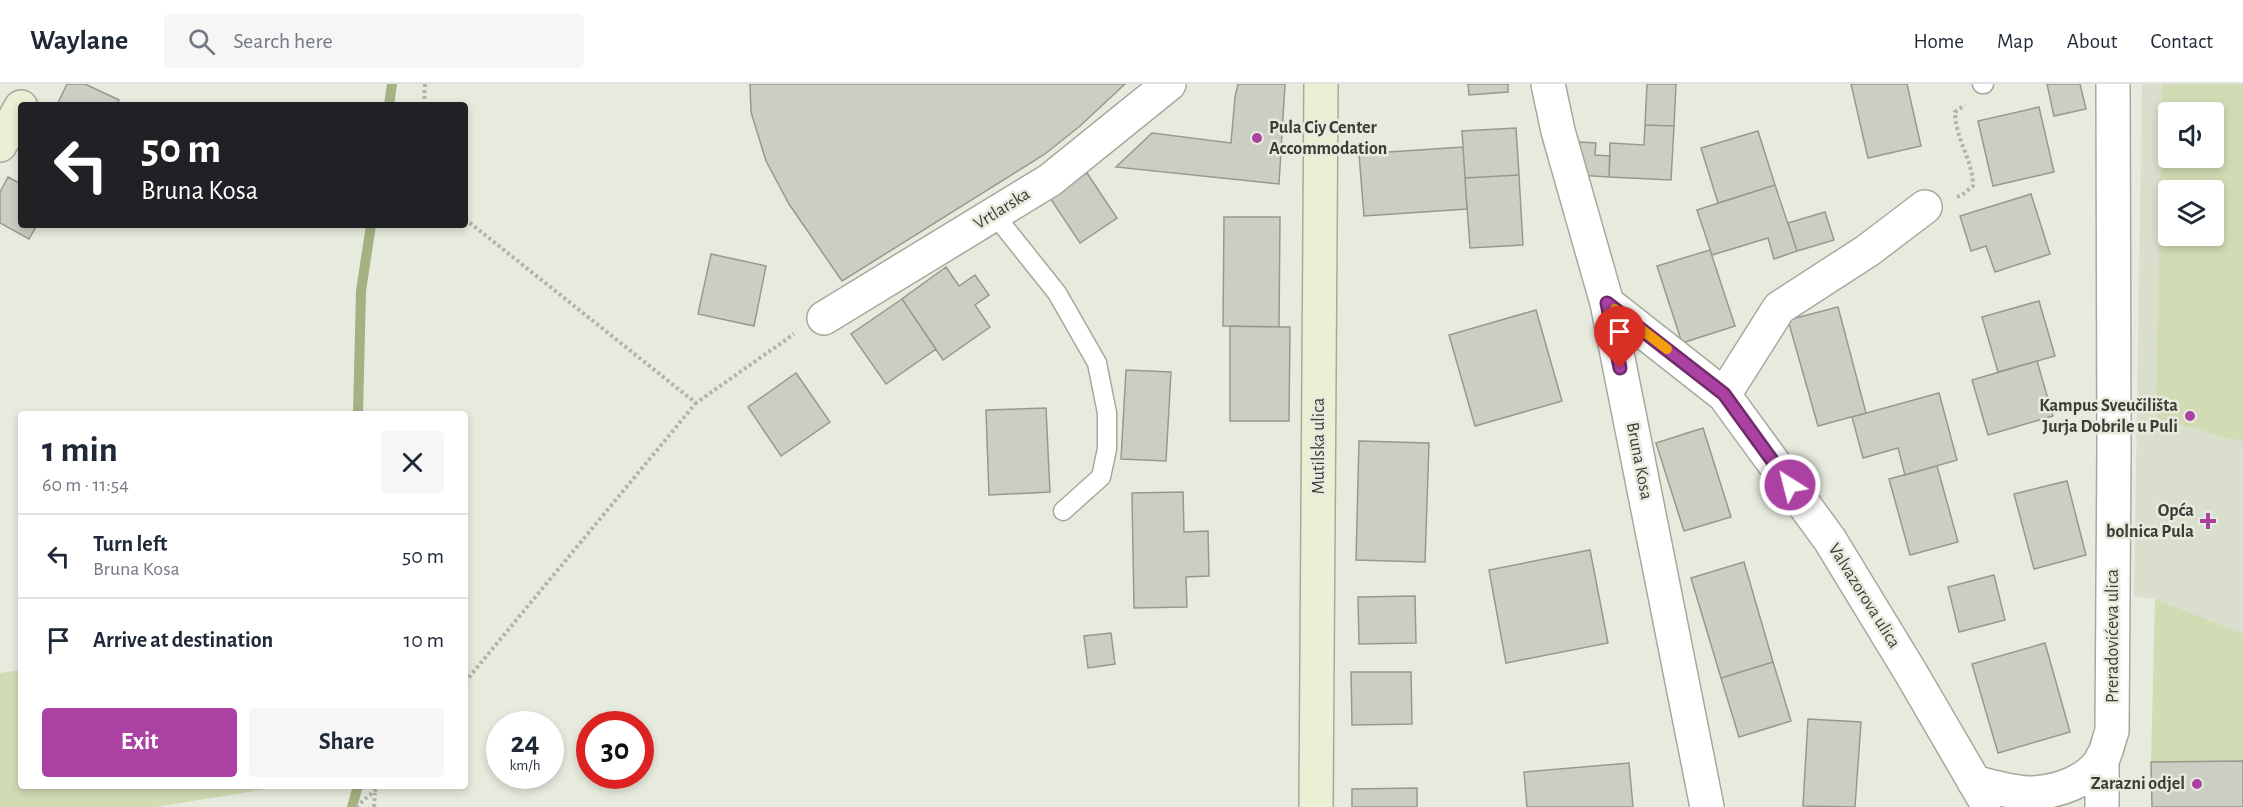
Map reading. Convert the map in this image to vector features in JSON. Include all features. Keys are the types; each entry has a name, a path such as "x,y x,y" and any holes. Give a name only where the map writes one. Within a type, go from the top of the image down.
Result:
{"main road":[{"path":"24,102 33,84"},
{"name":"Mutilska ulica","path":"1316,807 1321,84"},
{"path":"0,145 18,113"}],"street":[{"name":"Vrtlarska","path":"824,318 1050,180 1169,84"},
{"name":"Bruna Kosa","path":"1548,84 1558,131 1607,303 1707,807"},
{"name":"Preradovićeva ulica","path":"1981,795 2004,790 2033,793 2063,788 2086,777 2102,758 2112,731 2113,84"},
{"path":"1724,394 1779,308 1868,251 1925,207"},
{"name":"Valvazorova ulica","path":"1607,303 1724,394 1830,540 1911,673 1981,795"},
{"path":"2102,758 2102,807"}],"lane":[{"path":"994,214 1057,293 1097,363 1107,413 1107,449 1101,477 1063,511"}],"path":[{"path":"424,102 425,84"},
{"path":"1925,207 1962,195 1973,186 1972,171 1955,122 1955,112 1966,103 1972,91 1983,84"},
{"path":"468,221 696,403"},
{"path":"468,678 696,403 797,332 824,318"},
{"path":"356,807 378,789"},
{"path":"374,807 375,792"}],"shaded area":[{"name":"Kampus Sveučilišta Jurja Dobrile u Puli","path":"2142,84 2243,84 2243,807 2169,807 2172,606 2155,599 2134,596"}],"green space":[{"path":"2162,84 2243,84 2243,442 2156,418 2159,246 2224,246 2224,180 2160,180 2160,168 2224,168 2224,102 2162,102"},
{"path":"2155,599 2243,634 2243,761 2151,762"},
{"path":"18,670 18,789 267,789 157,807 0,807 0,673"}],"building":[{"path":"67,84 85,84 119,100 118,102 58,102"},
{"path":"750,84 1125,84 1080,126 1045,154 842,281 789,204 766,161 751,112"},
{"name":"Pula Ciy Center Accommodation","path":"1238,84 1285,84 1279,184 1116,167 1152,133 1231,143"},
{"path":"1468,84 1508,84 1508,92 1469,95"},
{"path":"1647,84 1676,84 1674,126 1645,125"},
{"path":"1851,84 1907,84 1921,146 1868,158"},
{"path":"2047,84 2080,84 2086,109 2054,116"},
{"path":"2039,107 2054,172 1993,186 1978,121"},
{"path":"1645,125 1674,126 1671,180 1609,177 1610,143 1644,145"},
{"path":"1516,128 1519,175 1465,178 1462,131"},
{"path":"1758,131 1775,185 1718,203 1701,148"},
{"path":"1578,142 1596,143 1595,155 1610,156 1609,177 1577,175"},
{"path":"1463,147 1467,209 1364,216 1359,154"},
{"path":"1087,173 1117,218 1080,243 1050,198"},
{"path":"1519,175 1523,245 1470,248 1465,178"},
{"path":"8,177 18,182 18,228 35,228 29,239 0,223 0,192"},
{"path":"1775,185 1797,251 1774,259 1768,238 1712,255 1697,210"},
{"path":"2031,194 2050,254 1995,272 1986,246 1971,251 1960,216"},
{"path":"1825,212 1834,240 1797,251 1788,223"},
{"path":"1224,217 1280,217 1279,327 1223,326"},
{"path":"1710,250 1735,326 1682,343 1657,266"},
{"path":"711,254 766,266 754,326 698,314"},
{"path":"946,267 959,286 975,275 989,295 975,305 990,327 943,360 902,299"},
{"path":"902,299 936,349 886,384 851,334"},
{"path":"2039,301 2055,356 1998,372 1982,317"},
{"path":"1838,307 1866,413 1818,426 1788,320"},
{"path":"1536,310 1562,401 1475,426 1449,335"},
{"path":"1230,326 1290,327 1289,421 1230,421"},
{"path":"2037,361 2053,416 1988,435 1972,380"},
{"path":"1126,370 1171,372 1166,461 1121,459"},
{"path":"796,373 830,422 781,456 748,407"},
{"path":"1939,393 1957,460 1905,475 1898,448 1863,458 1852,417"},
{"path":"1046,408 1050,492 989,495 986,410"},
{"path":"1703,428 1731,517 1684,531 1656,443"},
{"path":"1359,441 1429,443 1425,562 1356,560"},
{"path":"1937,466 1958,542 1910,555 1889,479"},
{"path":"2067,481 2086,555 2034,569 2014,494"},
{"path":"1183,492 1184,532 1208,531 1209,576 1186,577 1187,607 1134,608 1132,493"},
{"path":"1590,550 1608,643 1506,663 1489,570"},
{"path":"1744,562 1773,662 1721,678 1691,578"},
{"path":"1994,575 2005,620 1959,632 1948,587"},
{"path":"1415,596 1416,643 1359,644 1358,597"},
{"path":"1111,633 1115,664 1088,668 1084,636"},
{"path":"2045,643 2070,732 1998,753 1972,664"},
{"path":"1773,662 1791,721 1739,737 1721,678"},
{"path":"1351,672 1411,672 1412,724 1352,725"},
{"path":"1808,719 1861,722 1855,807 1803,806"},
{"name":"Zarazni odjel","path":"2243,761 2243,807 2152,807 2151,762"},
{"path":"1629,763 1633,807 1527,807 1524,772"},
{"path":"1417,788 1417,807 1352,807 1352,789"}],"waterway":[{"path":"389,102 392,84"},
{"path":"358,411 361,291 371,228"},
{"path":"352,807 357,789"}],"slow traffic":[{"path":"1615,309 1667,349"}],"place":[{"name":"Pula Ciy Center Accommodation","path":"1257,138"},
{"name":"Kampus Sveučilišta Jurja Dobrile u Puli","path":"2190,416"},
{"name":"Opća bolnica Pula","path":"2208,521"},
{"name":"Zarazni odjel","path":"2197,784"}],"route":[{"path":"1620,368 1607,303 1724,394 1790,485"}]}
